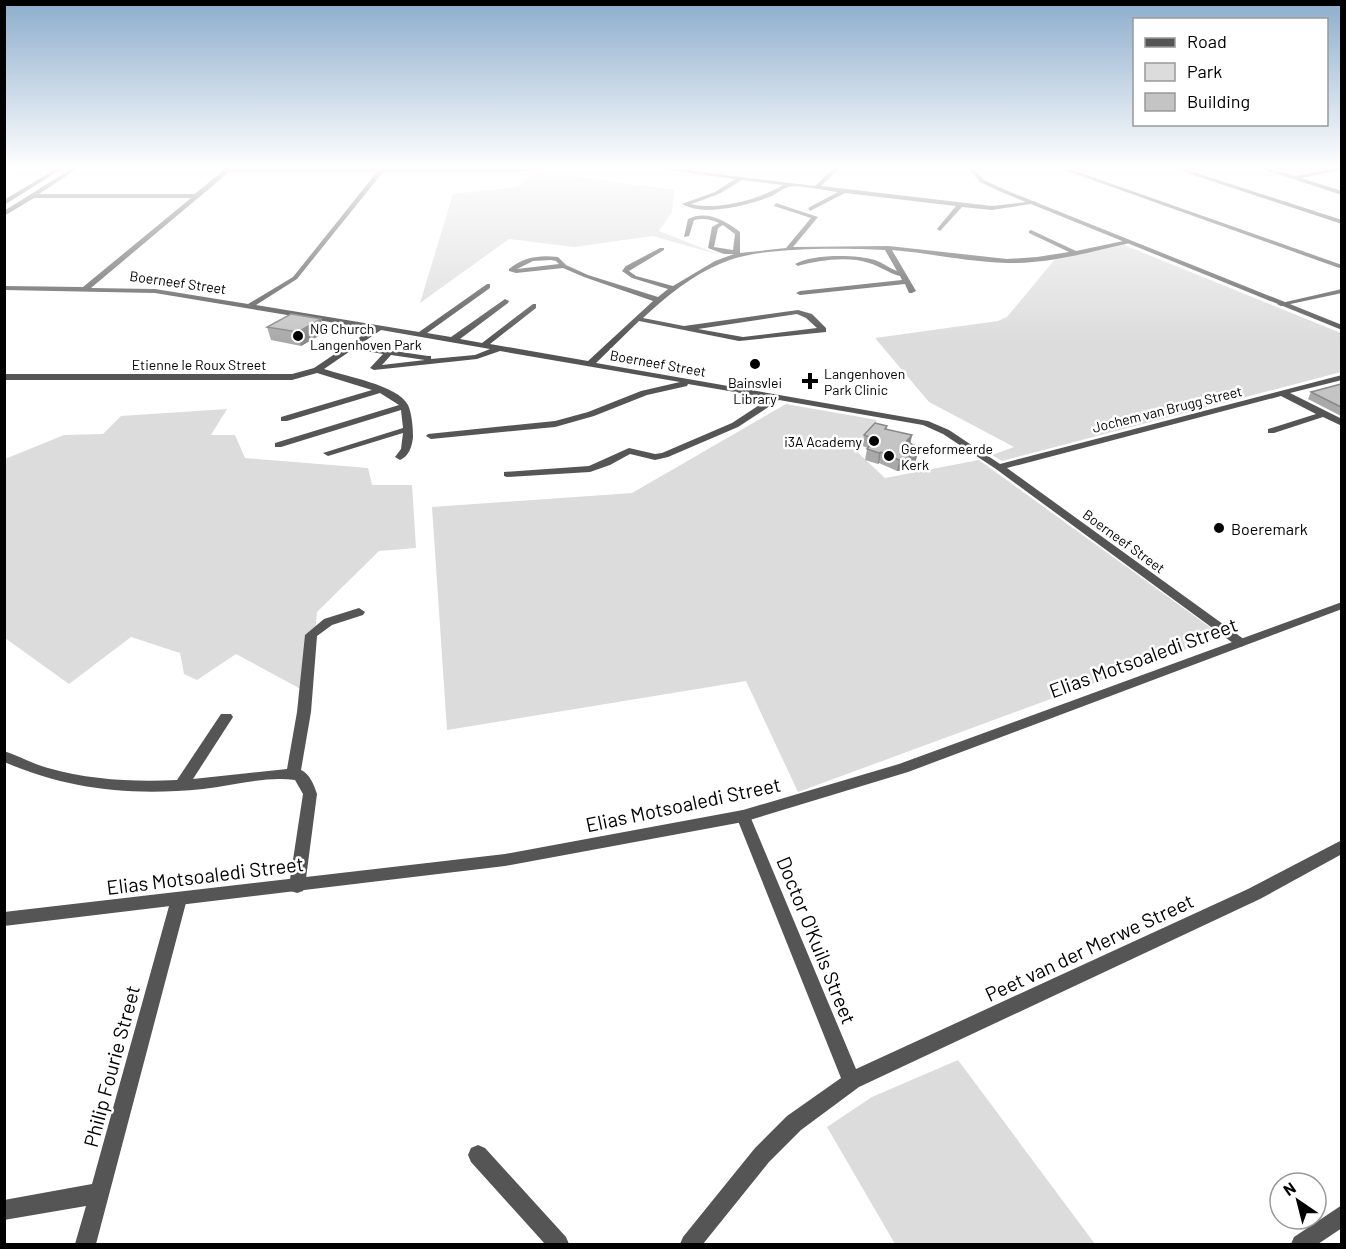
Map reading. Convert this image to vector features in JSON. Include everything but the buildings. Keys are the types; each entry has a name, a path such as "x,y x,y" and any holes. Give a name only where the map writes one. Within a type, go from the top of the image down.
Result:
{"street":[{"path":"86,288 160,225"},
{"path":"250,306 295,278 337,225"},
{"path":"686,236 689,225"},
{"path":"718,225 715,227 711,248 738,254 788,249 887,248 1007,261 1128,242"},
{"path":"726,225 738,233 738,254"},
{"path":"788,249 808,225"},
{"path":"940,229 943,225"},
{"path":"1088,225 1341,328"},
{"path":"1223,225 1341,267"},
{"path":"1031,232 1074,252"},
{"path":"887,248 912,291"},
{"path":"662,249 628,267 625,271 634,277 674,288"},
{"path":"590,364 658,300 674,288 711,265 738,254"},
{"path":"564,266 516,272 511,270 526,259 533,257 557,259 564,266 586,276 658,300"},
{"path":"798,264 807,261 862,259 878,264 888,271 902,274"},
{"path":"800,293 906,282"},
{"path":"420,335 487,286"},
{"name":"Boerneef Street","path":"4,288 155,291 484,345 925,423 946,432 999,467 1241,643"},
{"path":"1281,304 1341,291"},
{"path":"453,340 505,301"},
{"path":"484,345 533,306"},
{"path":"638,319 685,328 743,339 823,330 808,316 798,312 685,328"},
{"name":"Etienne le Roux Street","path":"4,378 292,377 317,370 379,328"},
{"path":"363,348 444,360"},
{"path":"389,352 374,368 484,356 499,348"},
{"path":"317,370 396,397 404,406 408,429 406,451 400,457"},
{"name":"Jochem van Brugg Street","path":"999,467 1341,377"},
{"path":"431,436 555,424 591,414 644,393 691,382"},
{"path":"284,419 380,390"},
{"path":"1283,393 1341,423"},
{"path":"507,474 590,469 629,451 660,457 735,425 778,397"},
{"path":"278,445 404,406"},
{"path":"1271,431 1324,414"},
{"path":"328,453 408,429"},
{"name":"Elias Motsoaledi Street","path":"4,919 505,860 743,816 903,768 1339,608"},
{"path":"293,774 304,712 310,634 328,622 358,612"},
{"path":"182,785 226,717"},
{"path":"4,756 42,772 77,781 128,785 182,785 293,774 304,779 310,794 297,886"},
{"name":"Doctor O'Kuils Street","path":"743,816 852,1081"},
{"name":"Peet van der Merwe Street","path":"690,1245 762,1155 794,1123 852,1081 1254,894 1341,846"},
{"name":"Philip Fourie Street","path":"86,1245 179,899"},
{"path":"478,1155 559,1245"},
{"path":"4,1210 100,1193"},
{"path":"1301,1245 1341,1215"}],"green space":[{"path":"444,225 663,225 659,231 720,255 653,236 574,247 509,239 420,303"},
{"path":"1124,245 1341,333 1341,372 1002,461 992,455 1014,447 929,402 875,338 998,321 1007,317 1056,258"},
{"path":"786,404 877,420 855,450 885,478 979,460 1222,636 798,792 746,681 447,730 432,507 632,493"},
{"path":"227,409 211,435 235,435 245,458 368,468 372,485 412,485 416,548 379,551 317,612 310,694 236,654 197,680 184,674 180,653 131,637 69,684 5,638 5,459 64,435 103,434 121,416"},
{"path":"958,1060 1095,1244 895,1244 827,1127 872,1097"}],"place":[{"name":"NG Church Langenhoven Park","path":"298,336"},
{"name":"Bainsvlei Library","path":"755,364"},
{"name":"Langenhoven Park Clinic","path":"810,381"},
{"name":"i3A Academy","path":"874,441"},
{"name":"Gereformeerde Kerk","path":"889,456"},
{"name":"Boeremark","path":"1219,528"}]}
